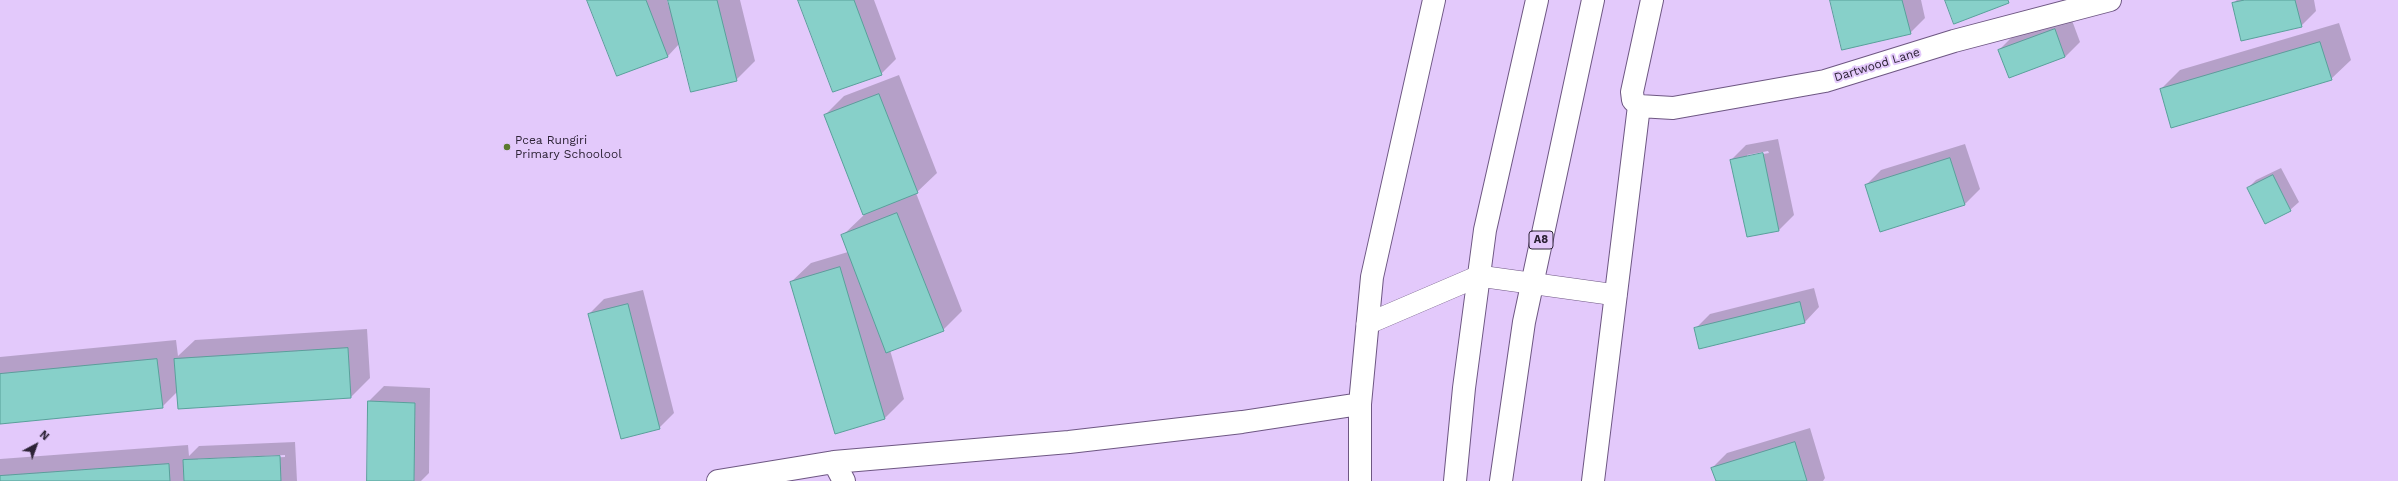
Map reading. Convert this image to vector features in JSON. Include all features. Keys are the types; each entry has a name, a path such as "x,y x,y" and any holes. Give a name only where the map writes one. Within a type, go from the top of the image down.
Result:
{"main road":[{"path":"1360,481 1360,404 1372,277 1434,0"},
{"path":"1455,481 1464,388 1485,230 1537,0"},
{"name":"A8","path":"1501,481 1524,322 1593,0"},
{"path":"1593,481 1639,106 1633,100 1632,92 1652,0"},
{"name":"Dartwood Lane","path":"1639,106 1673,108 1825,81 1954,41 2110,0"},
{"path":"718,481 834,462 1069,442 1242,422 1360,404"},
{"path":"834,462 844,481"}],"lane":[{"path":"1368,324 1479,276 1532,282 1616,295"}],"building":[{"path":"587,0 646,0 668,57 617,76"},
{"path":"668,0 717,0 737,81 691,92"},
{"path":"798,0 854,0 882,75 833,92"},
{"path":"1830,0 1902,0 1911,34 1842,50"},
{"path":"1945,0 2008,0 2009,3 1954,24"},
{"path":"2245,0 2295,0 2302,27 2241,41 2232,3"},
{"path":"2055,29 2065,57 2009,78 1998,50"},
{"path":"2320,42 2332,80 2171,128 2160,89"},
{"path":"879,94 918,193 863,215 824,115"},
{"path":"1763,153 1779,231 1747,237 1730,160"},
{"path":"1950,158 1965,205 1880,232 1865,185"},
{"path":"2273,175 2291,211 2265,224 2247,188"},
{"path":"897,213 944,331 886,353 841,235"},
{"path":"840,267 885,419 835,434 790,282"},
{"path":"1800,302 1805,323 1699,349 1694,328"},
{"path":"628,304 660,429 621,439 588,314"},
{"path":"348,348 351,398 178,409 174,359"},
{"path":"157,359 163,408 0,424 0,374"},
{"path":"368,401 415,403 414,481 367,481"},
{"path":"1795,442 1807,481 1716,481 1711,468"},
{"path":"280,456 281,481 184,481 183,460"},
{"path":"169,464 170,481 0,481 0,476"}],"place":[{"name":"Pcea Rungiri Primary Schoolool","path":"507,147"}]}
